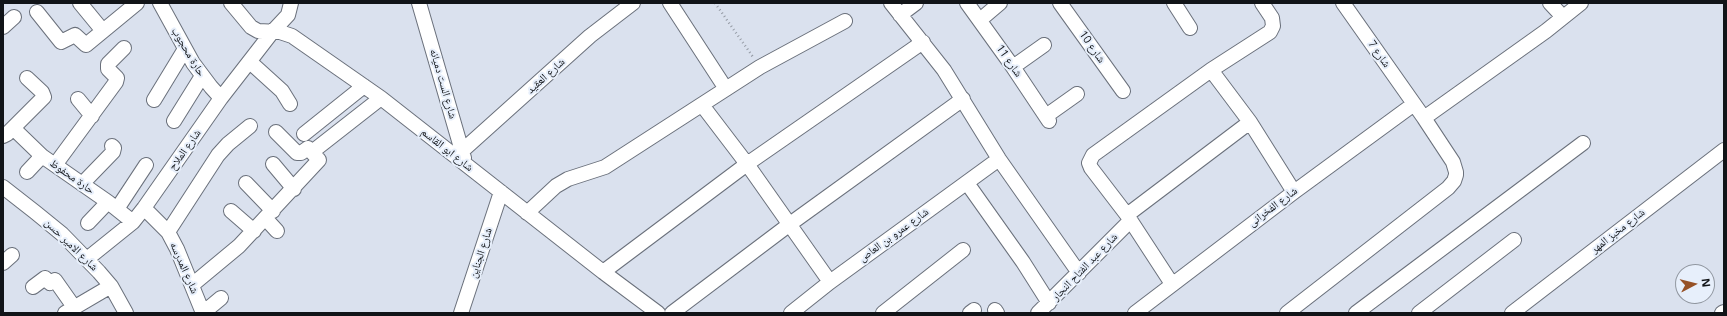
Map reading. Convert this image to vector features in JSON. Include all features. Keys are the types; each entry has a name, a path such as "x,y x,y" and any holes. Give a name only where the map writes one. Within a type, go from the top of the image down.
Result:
{"street":[{"path":"80,3 103,31"},
{"path":"37,12 61,42 75,35 86,44 136,3"},
{"name":"حارة محجوب","path":"160,3 185,49 202,76 221,98"},
{"name":"شارع ابو القاسم","path":"231,3 251,27 265,33 273,31 292,36 464,158 527,213 658,313"},
{"name":"شارع الملاح","path":"87,259 133,222 221,98 273,31 288,15 291,3"},
{"name":"شارع الست دميانه","path":"419,3 464,158"},
{"name":"شارع العقيد","path":"464,158 590,36 633,3"},
{"path":"670,3 726,89"},
{"path":"891,3 944,70 999,159 1079,273"},
{"path":"900,15 916,3"},
{"name":"شارع 11","path":"967,3 1048,119 1077,94"},
{"path":"980,20 1000,3"},
{"name":"شارع 10","path":"1060,3 1123,91"},
{"path":"1174,3 1190,28"},
{"path":"1172,284 1129,218 1091,168 1089,163 1093,155 1211,70 1270,32 1273,22 1262,3"},
{"name":"شارع 7","path":"1288,313 1448,188 1456,176 1455,168 1424,118 1343,3"},
{"path":"1550,3 1563,17"},
{"path":"1424,118 1528,45 1581,3"},
{"path":"3,27 14,17"},
{"path":"527,213 556,186 568,179 604,167 760,67 845,21"},
{"path":"603,272 747,164 923,42"},
{"path":"1013,67 1044,45"},
{"path":"55,165 116,82 117,78 108,69 108,64 124,48"},
{"path":"154,100 185,49"},
{"path":"250,62 282,90 290,104"},
{"path":"1211,70 1250,122 1294,192"},
{"path":"174,121 202,76"},
{"path":"8,132 44,97 42,92 27,78"},
{"path":"304,134 364,86"},
{"path":"312,152 381,98"},
{"path":"78,99 92,116"},
{"path":"672,313 790,224 962,99"},
{"name":"شارع الفخرانى","path":"1139,312 1172,284 1414,104"},
{"path":"702,105 747,164 830,282"},
{"name":"شارع عبد الفتاح النجار","path":"1038,313 1079,273 1129,218 1250,122"},
{"path":"168,232 218,156 228,144 250,126"},
{"name":"حارة محفوظ","path":"8,132 113,206 133,222"},
{"path":"192,285 224,260 254,231 319,160 307,148 301,153 297,153 276,132"},
{"path":"1356,313 1583,143"},
{"path":"82,184 114,152 114,148 112,146"},
{"name":"شارع مخبز المهر","path":"1512,313 1724,150"},
{"path":"27,172 42,156"},
{"name":"شارع عمرو بن العاص","path":"792,313 830,282 999,159"},
{"path":"273,164 294,189"},
{"path":"88,222 113,206 146,165"},
{"path":"246,183 269,215 277,231"},
{"path":"967,183 1023,262 1049,303"},
{"name":"شارع الامير حسن","path":"3,187 41,216 87,259 110,286 126,313"},
{"name":"شارع الجناين","path":"465,311 502,192"},
{"name":"شارع المدرسه","path":"144,208 168,232 183,260 203,313"},
{"path":"231,212 254,231"},
{"path":"1419,313 1514,240"},
{"path":"883,313 963,250"},
{"path":"34,286 45,278 50,283 55,280 69,310 110,286"},
{"path":"203,313 221,298"}],"path":[{"path":"715,3 760,67"}]}
